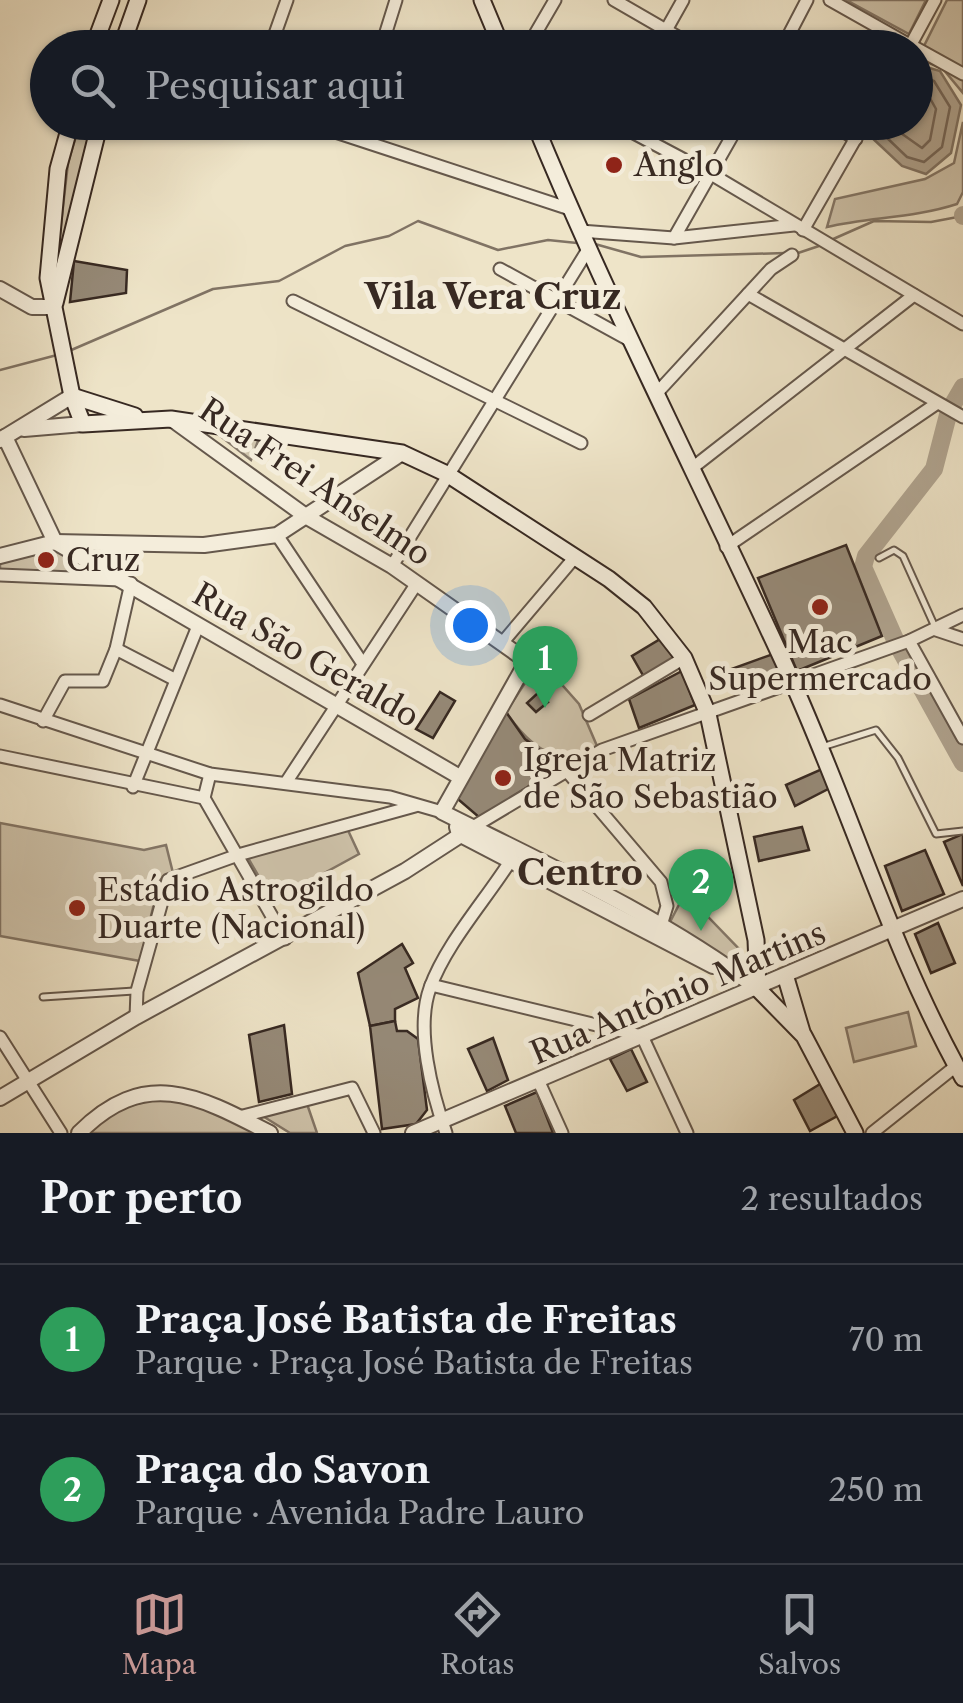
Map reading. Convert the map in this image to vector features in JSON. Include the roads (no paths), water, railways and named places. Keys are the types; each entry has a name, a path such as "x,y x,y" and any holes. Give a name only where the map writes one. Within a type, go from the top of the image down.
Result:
{"main road":[{"path":"101,30 112,0"},
{"path":"128,30 138,0"},
{"path":"482,0 494,30"},
{"path":"65,140 48,234 48,278 72,396 83,424 171,418 402,452 446,474 574,557 644,608 684,658 708,714 756,940 752,984 804,1036"},
{"path":"54,307 96,140"},
{"path":"541,140 570,210 792,682 959,1072"},
{"path":"72,396 146,419"},
{"path":"786,978 804,1036 856,1133"}],"street":[{"path":"276,30 287,0"},
{"path":"386,30 396,0"},
{"path":"538,30 555,0"},
{"path":"614,0 667,30 683,0"},
{"path":"791,30 807,0"},
{"path":"830,0 883,30"},
{"path":"921,30 934,0"},
{"path":"933,58 963,74"},
{"path":"354,140 570,210"},
{"path":"646,140 711,174 963,324"},
{"path":"674,238 730,140"},
{"path":"800,228 855,140"},
{"path":"580,231 674,238 800,228"},
{"path":"392,566 588,248"},
{"path":"656,394 771,269 792,256"},
{"path":"500,270 631,341"},
{"path":"0,289 32,307 54,307"},
{"path":"748,294 848,348 960,416"},
{"path":"691,469 914,295"},
{"path":"293,301 581,443"},
{"path":"56,542 2,438 24,429 72,396"},
{"path":"726,546 939,405"},
{"name":"Rua Frei Anselmo","path":"171,418 307,517 392,566 526,661 458,776"},
{"path":"24,429 83,424"},
{"path":"0,556 56,542 204,545 276,535 402,452"},
{"path":"276,535 363,664"},
{"name":"Rua São Geraldo","path":"56,542 458,776"},
{"path":"503,642 574,557"},
{"path":"0,575 128,582 116,649 103,681 65,682 42,721"},
{"path":"287,781 417,583"},
{"path":"0,1098 136,1018 285,940 602,750 906,642 963,615"},
{"path":"133,787 142,755 198,626"},
{"path":"936,630 963,639"},
{"path":"906,642 963,738"},
{"path":"116,649 174,679"},
{"path":"589,715 684,658"},
{"path":"0,705 142,755 210,774 287,781 448,814 509,862 660,931"},
{"path":"0,756 133,787 204,798"},
{"path":"565,769 661,882 666,894 660,931"},
{"path":"210,774 204,798 285,940"},
{"path":"448,814 458,776"},
{"path":"136,1018 137,991 165,882 238,855 419,805"},
{"path":"466,831 660,931 752,984"},
{"path":"444,1127 424,1024 431,985 509,862"},
{"name":"Rua Antônio Martins","path":"414,1133 444,1127 752,984 786,978 963,899"},
{"path":"431,985 642,1036 687,1133"},
{"path":"0,1037 61,1133"},
{"path":"872,1133 959,1072"},
{"path":"540,1082 562,1133"},
{"path":"239,1116 352,1088 374,1133"},
{"path":"79,1133 102,1110 126,1096 157,1092 184,1093 270,1133"}],"lane":[{"path":"879,558 894,550 904,556 936,630"},
{"path":"819,748 876,730 898,758 936,834 963,831"},
{"path":"42,997 137,991"}],"water":[{"path":"933,69 940,71 961,105 951,153 926,174 902,166 874,140 933,140"}],"waterway":[{"path":"831,240 874,221 931,222 963,216"},
{"path":"69,351 213,289 279,281 345,246 389,236 418,221 498,250 548,240 577,243"},
{"path":"595,244 641,257 785,253"},
{"path":"798,253 819,246"},
{"path":"0,370 57,355"},
{"path":"963,387 949,411 934,469 866,556 863,567 897,644 963,763"}],"place":[{"name":"Anglo","path":"614,165"},
{"name":"Cruz","path":"46,560"},
{"name":"Mac Supermercado","path":"820,607"},
{"name":"Praça José Batista de Freitas","path":"545,708"},
{"name":"Igreja Matriz de São Sebastião","path":"503,778"},
{"name":"Estádio Astrogildo Duarte (Nacional)","path":"77,908"},
{"name":"Praça do Savon","path":"701,931"}],"district":[{"name":"Vila Vera Cruz","path":"493,297"},
{"name":"Centro","path":"580,873"}]}
